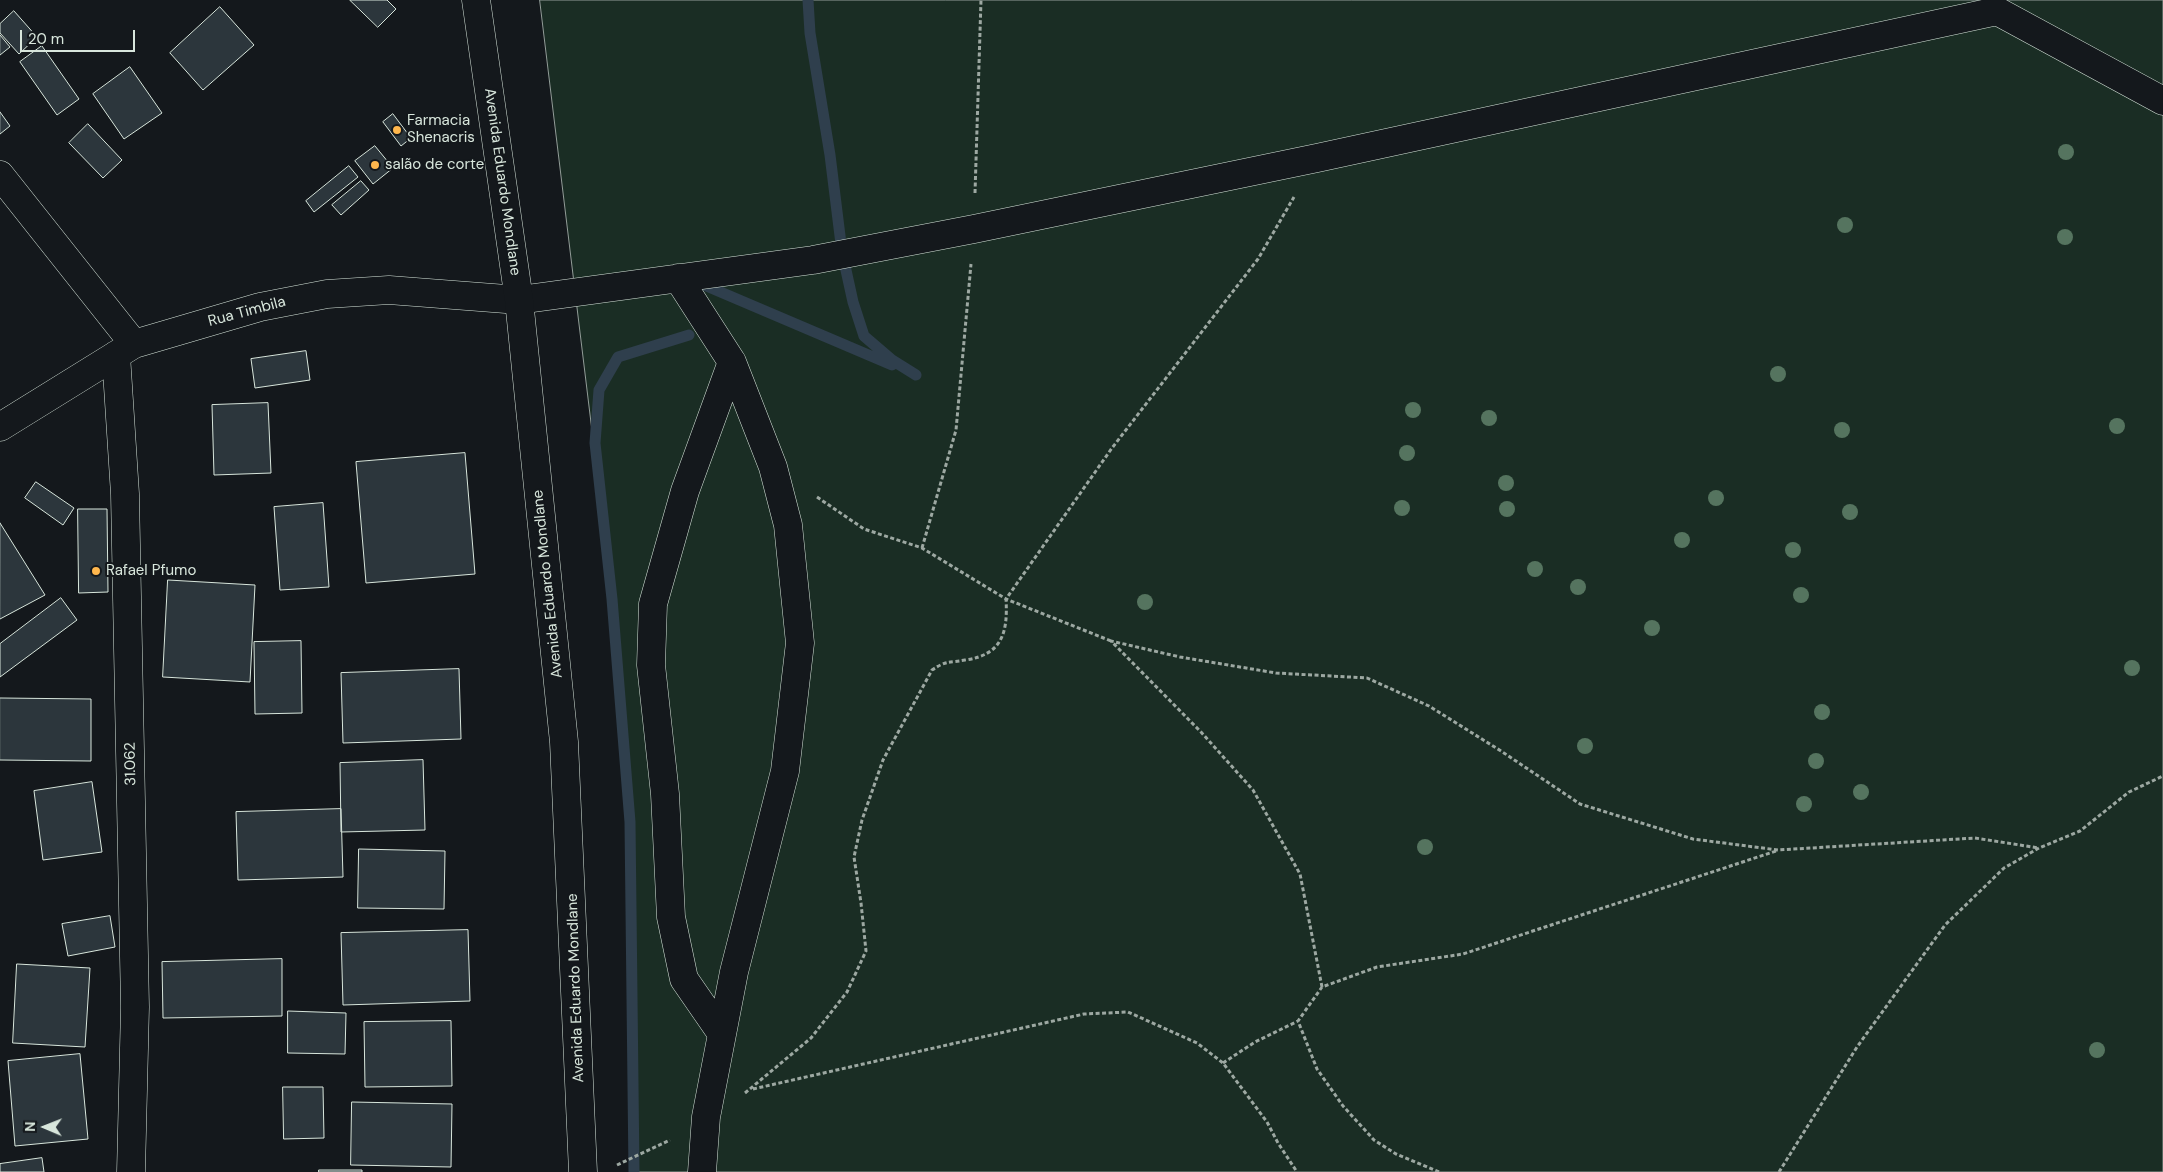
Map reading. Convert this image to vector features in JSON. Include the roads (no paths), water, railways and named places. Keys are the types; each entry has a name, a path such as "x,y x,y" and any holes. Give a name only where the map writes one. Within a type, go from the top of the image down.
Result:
{"street":[{"name":"Avenida Eduardo Mondlane","path":"476,0 519,300 564,742 583,1172"},
{"name":"Rua Timbila","path":"0,427 125,350 260,307 327,294 389,290 519,300 813,260 1317,158 1996,5"},
{"path":"1996,5 2163,101"},
{"path":"0,176 125,350"},
{"path":"678,278 732,362 773,467 788,525 800,643 785,771 734,972 706,1117 702,1172"},
{"name":"31.062","path":"125,350 125,494 135,987 131,1172"},
{"path":"722,1034 684,979 671,917 665,794 651,665 653,604 685,491 732,362"}],"waterway":[{"path":"808,0 810,33 830,155 842,252 853,302 864,336 892,360 916,375"},
{"path":"697,282 892,365"},
{"path":"634,1172 630,822 612,599 595,443 599,390 618,357 689,335"}],"place":[{"name":"Farmacia Shenacris","path":"397,130"},
{"name":"salão de corte","path":"375,165"},
{"name":"Rafael Pfumo","path":"96,571"}]}
